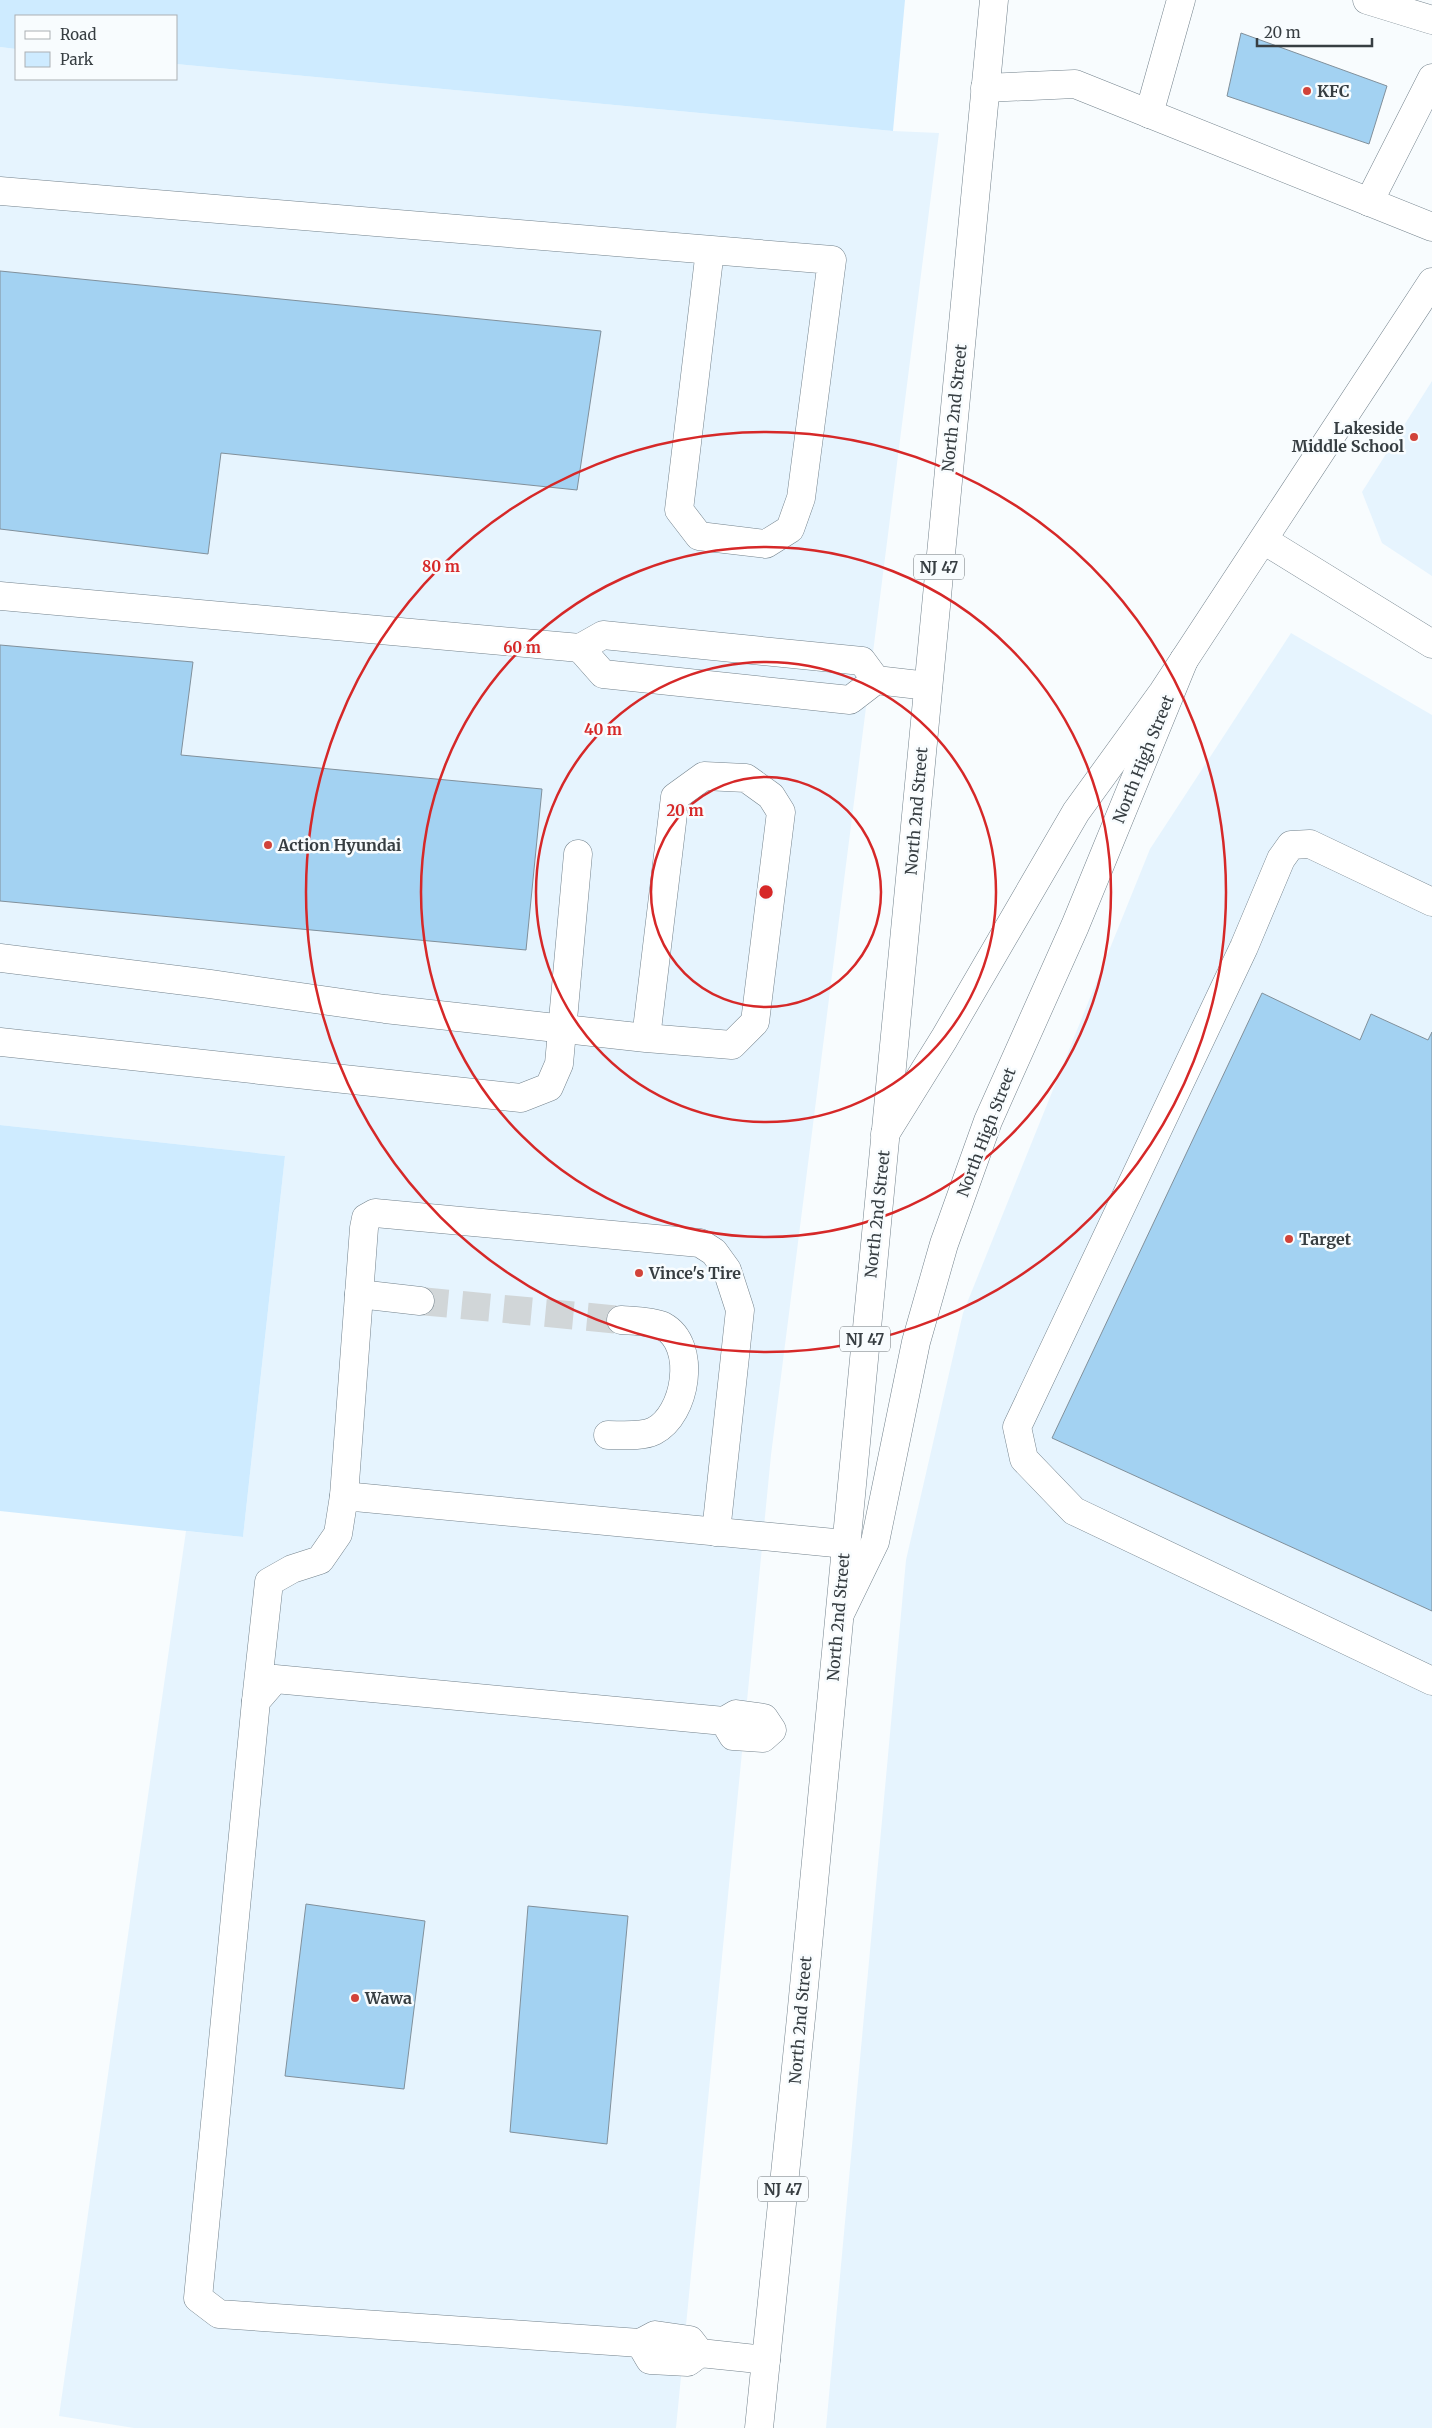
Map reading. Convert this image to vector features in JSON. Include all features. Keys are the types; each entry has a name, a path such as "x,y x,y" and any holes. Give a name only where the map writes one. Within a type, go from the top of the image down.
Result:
{"main road":[{"name":"North 2nd Street","path":"759,2428 801,2018 837,1620 994,0"},
{"path":"1149,114 1181,0"},
{"path":"1367,0 1432,20"},
{"path":"1369,202 1432,78"},
{"path":"985,88 1076,84 1432,227"},
{"path":"0,191 832,260 801,498 790,529 766,544 699,536 679,510 710,250"},
{"name":"North High Street","path":"885,1134 944,1039 1076,812 1163,692 1264,541 1432,282"},
{"path":"1264,541 1432,644"},
{"path":"0,596 580,648 603,635 862,661 876,680"},
{"path":"580,648 603,674 850,700 876,680 928,686"},
{"name":"North High Street","path":"837,1620 875,1542 916,1342 944,1244 988,1121 1075,926 1184,660"},
{"path":"0,958 210,984 385,1009 646,1038 732,1045 755,1022 781,812 771,796 746,778 704,776 675,797 646,1038"},
{"path":"1432,902 1310,844 1291,845 1281,859 1244,947 1017,1427 1024,1459 1074,1511 1432,1681"},
{"path":"0,1042 521,1098 550,1087 559,1064 578,854"},
{"path":"716,1532 740,1310 728,1270 714,1252 700,1243 375,1213 366,1218 344,1496 338,1534 320,1560 292,1569 269,1582 198,2298 219,2314 640,2343 655,2335 690,2340 700,2353 766,2360"},
{"path":"359,1294 420,1300"},
{"path":"608,1435 654,1431 669,1418 681,1393 686,1374 682,1354 674,1336 662,1326 621,1320"},
{"path":"344,1496 845,1544"},
{"path":"256,1701 275,1679 724,1721"}],"shaded area":[{"path":"0,47 15,49 15,80 178,80 178,64 893,131 939,133 771,1455 676,2428 134,2428 59,2416 186,1531 243,1537 285,1156 0,1125"},
{"name":"Lakeside Middle School","path":"1432,381 1432,576 1382,543 1362,492"},
{"path":"1291,633 1432,715 1432,2428 826,2428 906,1560 963,1313 1150,849"}],"green space":[{"path":"0,0 905,0 893,131 178,64 178,15 15,15 15,49 0,47"},
{"path":"0,1125 285,1156 243,1537 0,1511"}],"building":[{"name":"KFC","path":"1241,33 1387,86 1369,144 1227,96"},
{"path":"0,271 601,331 577,490 221,453 208,554 0,529"},
{"name":"Action Hyundai","path":"0,645 193,662 181,755 542,789 526,950 0,901"},
{"name":"Target","path":"1262,993 1360,1040 1371,1014 1428,1040 1432,1032 1432,1611 1052,1438"},
{"path":"306,1904 425,1921 404,2089 285,2076"},
{"path":"528,1906 628,1916 607,2144 510,2132"}],"tunnel":[{"path":"420,1301 621,1320"}],"place":[{"name":"KFC","path":"1307,91"},
{"name":"Lakeside Middle School","path":"1414,437"},
{"name":"Action Hyundai","path":"268,845"},
{"name":"Target","path":"1289,1239"},
{"name":"Vince's Tire","path":"639,1273"},
{"name":"Wawa","path":"355,1998"}]}
